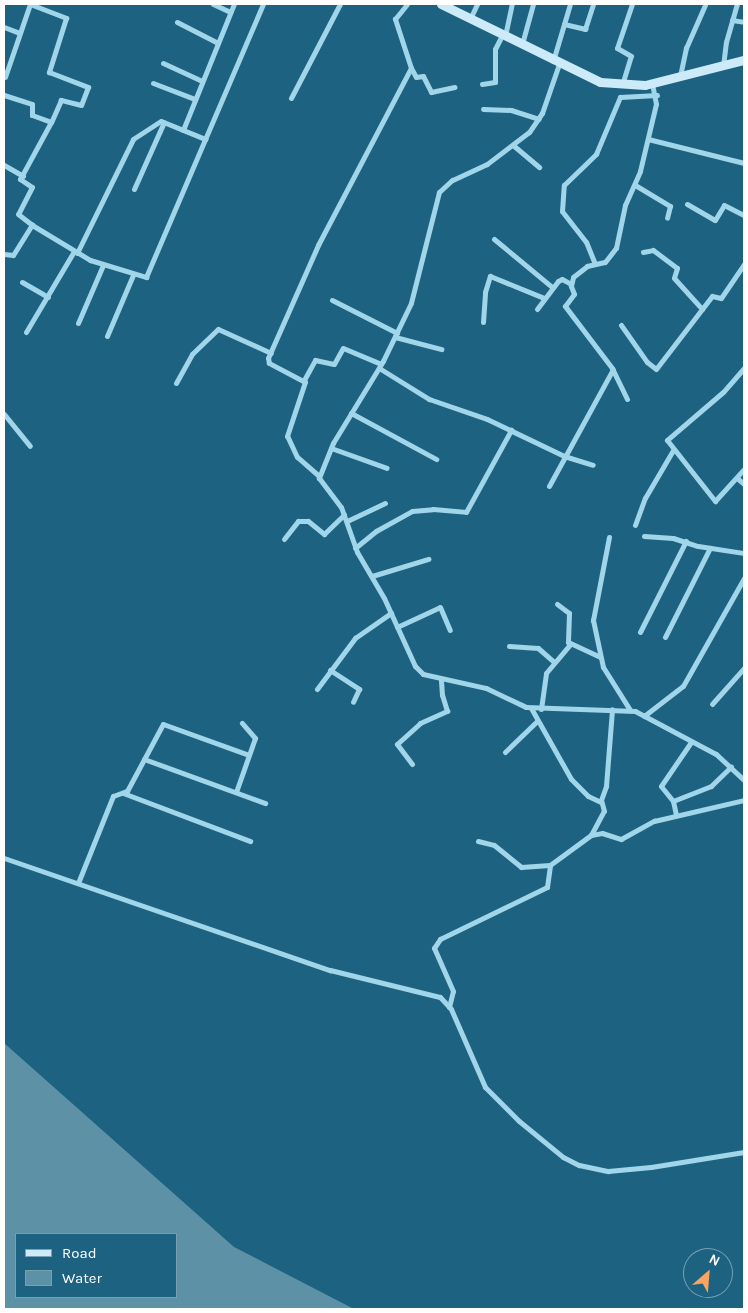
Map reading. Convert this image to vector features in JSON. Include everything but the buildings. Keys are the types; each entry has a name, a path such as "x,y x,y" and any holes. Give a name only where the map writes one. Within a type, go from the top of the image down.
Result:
{"street":[{"path":"5,77 30,4 66,18 49,72 88,87 81,105 61,100 22,176 21,180 32,188 18,213 32,225 75,252 103,265 144,278 147,275 263,4"},
{"path":"213,4 230,12"},
{"path":"183,130 234,4"},
{"path":"291,98 340,4"},
{"path":"407,4 395,19 411,68 416,77 423,76 431,92 454,87"},
{"path":"441,4 501,38 522,45 557,66 600,82 654,89"},
{"path":"470,19 477,4"},
{"path":"482,84 495,82 501,38 512,4"},
{"path":"522,45 533,4"},
{"path":"319,476 331,448 380,366 411,302 439,192 443,185 487,164 514,146 539,120 557,66 564,24 570,4"},
{"path":"564,24 585,29 593,4"},
{"path":"622,85 631,56 617,48 632,4"},
{"path":"723,66 737,4"},
{"path":"680,77 686,48 705,5"},
{"path":"732,20 744,22"},
{"path":"177,22 218,43"},
{"path":"4,27 20,33"},
{"path":"595,264 586,242 562,211 564,185 596,154 620,98 654,89 680,77 744,60"},
{"path":"163,63 202,81"},
{"path":"304,380 269,363 270,352 318,245 411,68"},
{"path":"153,83 195,99"},
{"path":"571,284 580,271 595,264 605,262 614,252 626,201 635,185 648,139 654,89"},
{"path":"4,95 32,104 32,115 51,122"},
{"path":"483,109 511,110 539,120"},
{"path":"26,332 75,252 133,139 156,123 164,122 205,139"},
{"path":"134,189 164,122"},
{"path":"648,139 744,162"},
{"path":"514,146 539,167"},
{"path":"4,166 22,176"},
{"path":"635,185 670,206 667,218"},
{"path":"687,204 715,220 724,206 744,215"},
{"path":"4,254 13,255 32,225"},
{"path":"494,239 552,287"},
{"path":"643,252 653,250 677,268 674,278 702,309"},
{"path":"622,325 655,370 713,295 722,298 744,264"},
{"path":"78,323 103,265"},
{"path":"107,336 133,275"},
{"path":"483,322 485,292 490,276 544,298"},
{"path":"537,309 552,287 562,279 571,284 574,294 565,307 613,369 628,399"},
{"path":"22,282 48,296"},
{"path":"332,300 396,335 441,349"},
{"path":"176,383 192,354 218,330 270,352"},
{"path":"593,465 564,456 511,430 429,399 380,366 343,348 334,364 315,360 304,380 286,436 297,457 319,476 344,515 356,548 391,613 418,670 441,680 486,688 520,706 531,708 630,710 716,754 744,780"},
{"path":"744,368 723,392 668,438 673,450 714,501 744,469"},
{"path":"549,486 613,369"},
{"path":"351,413 436,459"},
{"path":"4,414 30,446"},
{"path":"356,548 376,531 412,511 433,509 466,512 511,430"},
{"path":"331,448 387,468"},
{"path":"635,525 645,498 673,450"},
{"path":"737,478 744,484"},
{"path":"347,521 385,503"},
{"path":"284,539 298,521 308,521 324,534 344,515"},
{"path":"644,536 686,541 710,548 744,553"},
{"path":"609,538 593,616 600,657 608,678 630,710"},
{"path":"640,632 686,541"},
{"path":"666,637 710,548"},
{"path":"372,576 428,560"},
{"path":"644,716 677,692 688,680 744,578"},
{"path":"557,604 569,612 568,640 570,644 600,657"},
{"path":"397,627 440,608 450,630"},
{"path":"317,690 330,670 356,638 391,613"},
{"path":"541,708 545,676 554,662 570,644"},
{"path":"509,646 538,648 554,662"},
{"path":"712,704 744,668"},
{"path":"330,670 359,689 353,702"},
{"path":"412,764 396,744 420,723 448,711 442,695 441,680"},
{"path":"531,708 571,779 588,796 601,802"},
{"path":"592,835 603,813 601,802 606,786 612,709"},
{"path":"505,752 537,721"},
{"path":"236,792 255,736 242,723"},
{"path":"78,883 112,798 123,793 165,724 249,755"},
{"path":"676,815 673,801 661,786 691,742"},
{"path":"144,759 266,803"},
{"path":"673,801 711,786 732,767"},
{"path":"123,793 250,841"},
{"path":"478,841 494,845 521,868 550,865 592,835 602,833 621,839 642,826 676,815 744,800"},
{"path":"4,858 330,970 435,995 449,1007 485,1087 519,1120 563,1157 579,1165 608,1171 651,1168 744,1152"},
{"path":"449,1007 453,991 437,958 436,943 449,933 547,887 550,865"}],"water":[{"path":"4,1043 234,1247 354,1309 4,1309"}]}
